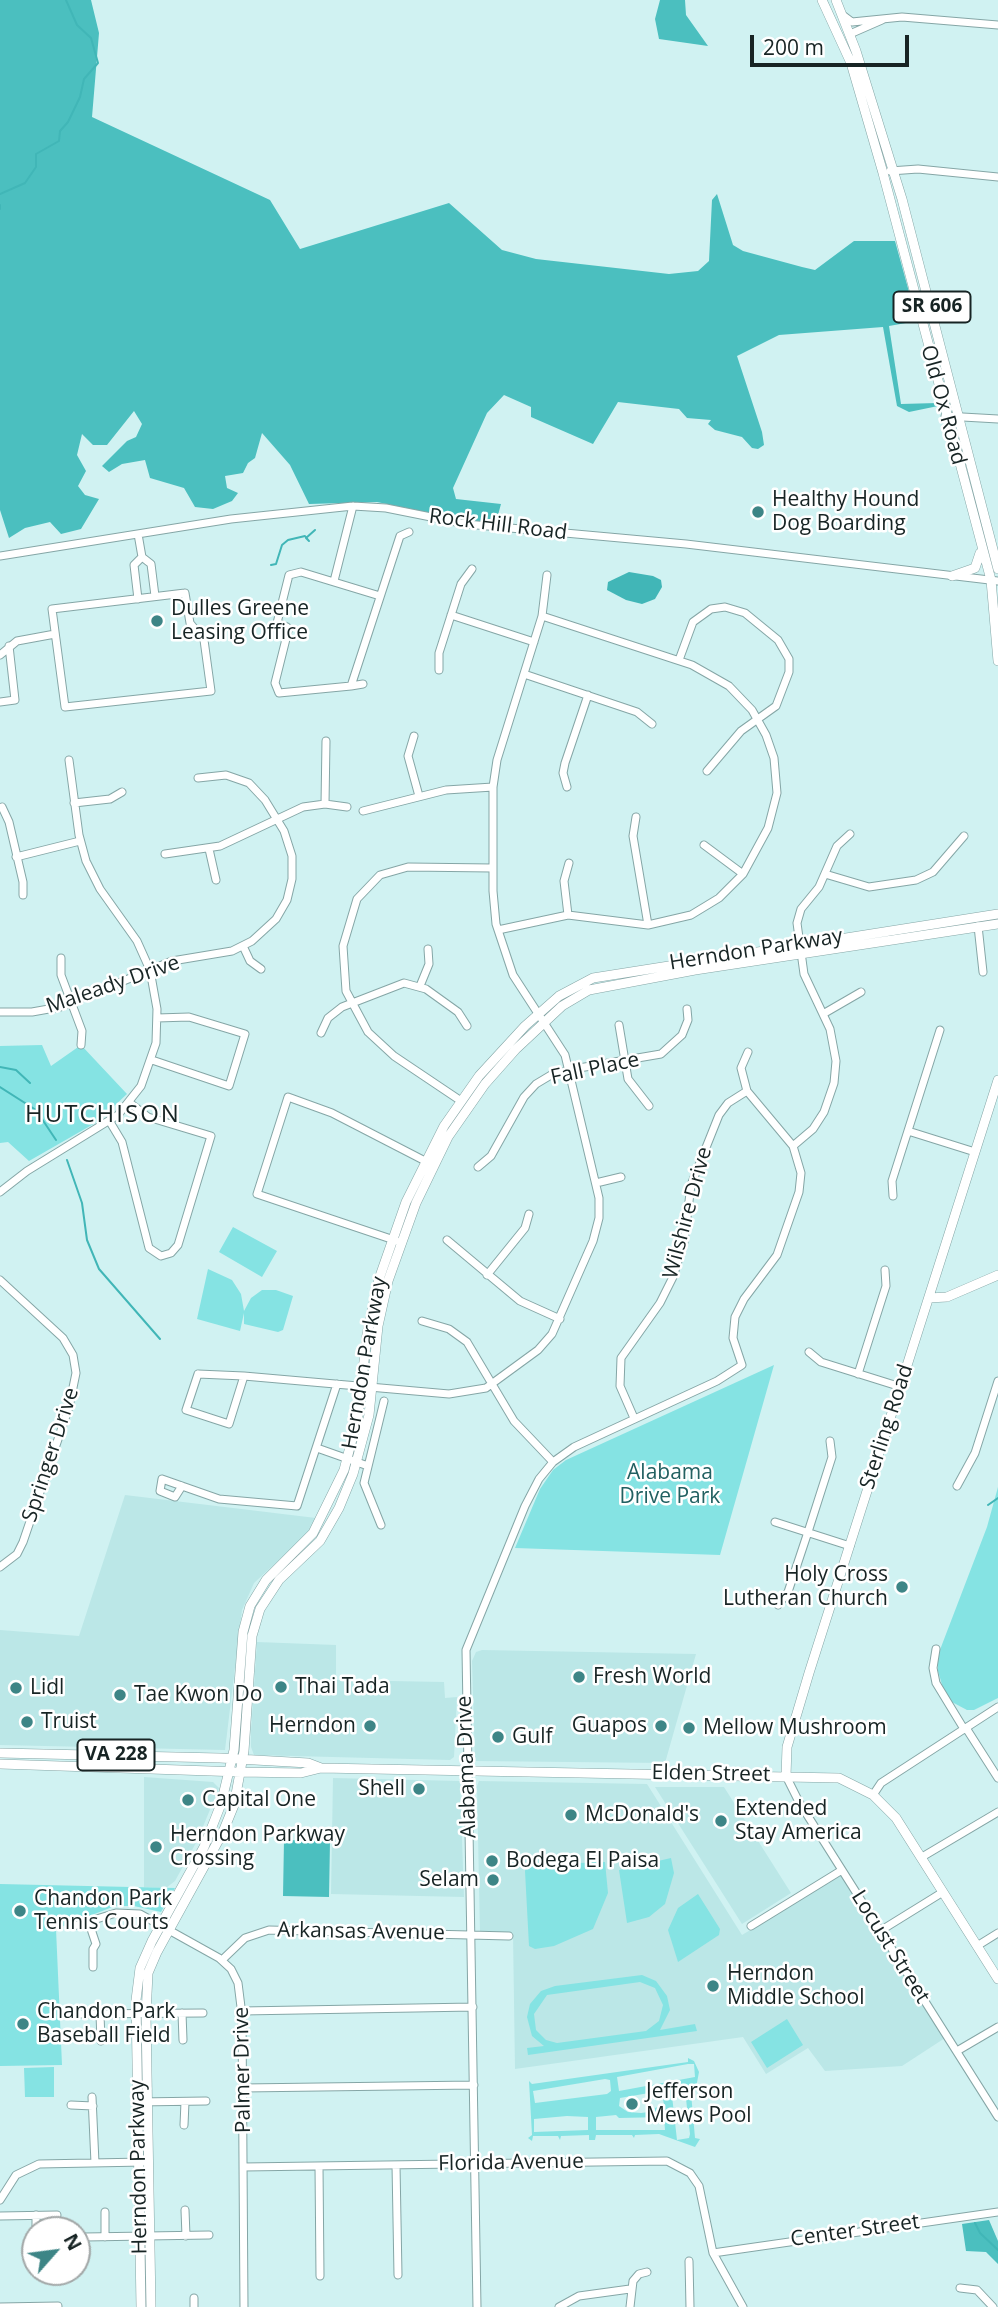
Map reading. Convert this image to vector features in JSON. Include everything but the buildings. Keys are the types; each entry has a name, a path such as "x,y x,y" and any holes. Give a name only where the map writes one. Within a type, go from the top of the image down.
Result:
{"main road":[{"name":"Old Ox Road","path":"822,0 851,63 883,173 979,540 994,581 998,661"},
{"name":"Old Ox Road","path":"836,0 850,34 894,170 998,569"},
{"path":"835,24 850,34"},
{"path":"951,576 975,568 979,559 979,540"},
{"name":"Herndon Parkway","path":"799,948 998,914"},
{"name":"Herndon Parkway","path":"429,1163 480,1091 541,1019 569,990 601,976 998,924"},
{"name":"Herndon Parkway","path":"165,1927 228,1822 243,1760 256,1619 279,1580 308,1555 326,1532 353,1460 396,1241 429,1163 461,1101 492,1062 541,1019"},
{"name":"Sterling Road","path":"786,1776 790,1735 998,1080"},
{"path":"929,1298 947,1297 998,1275"},
{"name":"Herndon Parkway","path":"151,2307 145,2237 141,2013 148,1973 165,1927 209,1837 229,1772 247,1614 266,1580 301,1548 320,1523 353,1460"},
{"name":"Elden Street","path":"0,1753 232,1759 308,1763 321,1768"},
{"name":"Elden Street","path":"0,1764 229,1772 301,1773 321,1768 839,1778 873,1795 896,1818 998,1979"},
{"name":"Herndon Parkway","path":"141,2307 145,2237"}],"street":[{"path":"843,15 852,22 913,17 998,25"},
{"path":"850,34 886,18"},
{"path":"883,173 894,170 926,170 998,177"},
{"path":"945,416 998,419"},
{"path":"334,581 353,506"},
{"name":"Rock Hill Road","path":"0,556 298,510 353,506 386,508 466,524 700,545 994,581"},
{"path":"351,686 400,536 395,527"},
{"path":"400,536 409,532"},
{"path":"138,534 142,557 151,564 155,596"},
{"path":"138,598 134,565 142,557"},
{"path":"439,670 438,654 463,580 472,569"},
{"path":"363,684 284,694 275,689 288,631 287,627 277,623 289,575 296,571 380,596"},
{"path":"244,1376 229,1424 186,1410 198,1374 244,1376 455,1394 492,1384 546,1343 560,1319 597,1229 600,1208 596,1183 569,1070 562,1047 513,975 498,930 492,868 493,787 501,744 542,617 547,575"},
{"path":"186,593 190,622 204,640 211,691 65,707 52,609 155,596 186,593"},
{"path":"679,660 690,628 704,613 725,607 745,613 778,640 789,659 789,672 780,700 734,738 706,771"},
{"path":"451,615 534,642"},
{"path":"498,930 568,915 648,925 667,923 701,910 729,890 743,874 768,828 777,793 774,758 758,718 729,686 708,672 679,660 542,617"},
{"path":"0,654 25,638 55,634"},
{"path":"0,702 15,700 9,646"},
{"path":"524,674 637,712 652,724"},
{"path":"566,787 563,774 565,763 588,695"},
{"path":"414,736 408,756 419,796"},
{"path":"325,804 326,741"},
{"path":"0,1192 27,1171 110,1122 130,1103 152,1060 157,1018 150,970 137,941 93,875 80,841 69,760"},
{"name":"Maleady Drive","path":"0,1012 33,1012 72,1003 172,961 220,955 243,946 263,933 276,919 290,890 292,856 277,819 259,791 249,783 226,775 198,778"},
{"path":"363,811 462,787 493,787"},
{"path":"74,803 110,799 122,792"},
{"path":"165,854 209,849 247,836 303,807 325,804 347,807"},
{"path":"2,807 8,817 23,882 23,895"},
{"path":"636,817 633,836 648,925"},
{"path":"748,1052 741,1068 747,1091 793,1146 818,1122 834,1083 835,1049 823,1014 808,985 799,948 798,916 825,874 837,846 850,834"},
{"path":"825,874 869,887 916,880 933,872 964,836"},
{"path":"16,858 80,841"},
{"path":"704,845 743,874"},
{"path":"209,849 216,880"},
{"path":"568,915 564,881 569,863"},
{"path":"461,1101 381,1046 362,1024 350,1003 343,978 342,946 352,908 367,886 380,875 402,868 492,868"},
{"path":"978,926 983,972"},
{"path":"243,946 250,961 261,969"},
{"path":"420,986 429,964 428,949"},
{"path":"61,958 61,975 82,1031 81,1045"},
{"path":"321,1033 328,1018 350,1003 400,984 420,986 458,1012 467,1026"},
{"path":"823,1014 861,992"},
{"name":"Fall Place","path":"478,1167 491,1156 530,1090 544,1079 569,1070 655,1056 674,1045 686,1026 687,1009"},
{"path":"152,1060 229,1086 245,1034 189,1017 157,1018"},
{"path":"619,1025 623,1061 633,1087 649,1106"},
{"path":"893,1196 892,1181 940,1030"},
{"name":"Wilshire Drive","path":"634,1418 620,1386 621,1358 660,1303 673,1278 684,1242 691,1185 719,1115 728,1103 747,1091"},
{"path":"396,1241 257,1194 288,1097 332,1114 429,1163"},
{"path":"110,1122 122,1142 149,1248 161,1256 171,1253 178,1245 211,1136 148,1117 130,1103"},
{"path":"908,1131 975,1152"},
{"name":"Alabama Drive","path":"477,2307 466,1650 525,1506 539,1479 553,1462 574,1447 717,1381 743,1365 734,1344 734,1322 744,1299 777,1255 786,1235 801,1183 800,1164 793,1146"},
{"path":"596,1183 621,1177"},
{"path":"487,1275 525,1228 529,1214"},
{"path":"447,1240 520,1301 560,1319"},
{"path":"858,1374 886,1286 885,1270"},
{"name":"Springer Drive","path":"0,1280 66,1342 73,1355 76,1373 69,1407 23,1542 11,1560 0,1567"},
{"path":"422,1321 461,1336 472,1349 517,1423 553,1462"},
{"path":"809,1352 821,1362 901,1387"},
{"path":"957,1486 975,1453 998,1381"},
{"path":"182,1486 219,1499 297,1506 337,1384"},
{"path":"381,1525 364,1483 384,1401"},
{"path":"778,1605 788,1592 832,1457 830,1441"},
{"path":"317,1448 368,1466"},
{"path":"775,1521 849,1546"},
{"path":"936,1649 933,1668 936,1683 998,1778"},
{"path":"873,1795 881,1783 998,1707"},
{"name":"Locust Street","path":"786,1776 880,1931 997,2114"},
{"path":"922,1857 998,1812"},
{"path":"751,1926 842,1870"},
{"path":"880,1931 943,1892"},
{"name":"Palmer Drive","path":"74,1926 116,1913 131,1912 165,1927 222,1960 239,1983 242,2011 244,2307"},
{"path":"89,1923 96,1944 93,1949 93,1967"},
{"name":"Arkansas Avenue","path":"222,1960 245,1938 269,1930 509,1936"},
{"path":"977,1946 998,1933"},
{"path":"242,2011 472,2007"},
{"path":"182,2013 183,2040"},
{"path":"77,2014 203,2013"},
{"path":"100,2014 101,2041"},
{"path":"957,2051 998,2026"},
{"path":"243,2088 474,2085"},
{"path":"92,2097 95,2163"},
{"path":"142,2102 206,2101"},
{"path":"184,2102 184,2125"},
{"path":"71,2105 93,2106"},
{"name":"Florida Avenue","path":"244,2167 659,2160 674,2164 690,2173 703,2193 713,2253 743,2307"},
{"path":"0,2200 10,2182 31,2167 46,2163 143,2162"},
{"path":"396,2165 398,2275"},
{"path":"319,2166 320,2276"},
{"path":"185,2210 186,2236"},
{"path":"105,2211 105,2237"},
{"name":"Center Street","path":"713,2253 998,2211"},
{"path":"0,2216 57,2215"},
{"path":"91,2237 209,2235"},
{"path":"689,2261 690,2307"},
{"path":"630,2307 630,2289 635,2277 648,2272"},
{"path":"960,2288 977,2290 993,2307"},
{"path":"559,2307 579,2296 630,2289"},
{"path":"194,2298 194,2307"},
{"path":"0,2306 58,2306"}],"shaded area":[{"path":"0,0 91,0 99,33 92,117 270,200 300,249 449,203 502,250 536,259 669,274 698,271 709,261 712,200 717,194 733,245 743,251 802,267 815,270 854,241 895,241 917,321 889,326 901,404 937,403 938,406 909,412 897,406 883,327 779,335 737,356 762,432 764,445 758,449 752,448 742,437 715,430 708,424 711,420 687,418 679,409 618,402 593,444 531,417 531,407 504,395 487,413 453,488 456,499 501,504 495,526 377,502 309,504 290,465 262,433 255,458 248,463 243,473 225,476 227,488 238,493 232,501 213,509 195,507 184,488 150,478 145,460 122,464 109,472 102,466 127,441 136,437 142,424 134,411 107,445 93,445 82,434 77,455 86,471 78,486 85,495 99,499 81,529 61,534 50,522 25,528 9,538 0,510"},
{"path":"660,0 685,0 686,15 708,46 659,39 655,19"},
{"path":"629,572 661,580 662,587 655,599 642,604 626,600 607,590 608,582"},
{"path":"125,1495 316,1518 307,1534 254,1583 242,1610 225,1750 0,1745 0,1630 79,1636"},
{"path":"257,1642 336,1645 336,1680 444,1682 445,1698 457,1697 454,1757 450,1760 254,1755 251,1731"},
{"path":"476,1652 696,1654 665,1763 475,1761 472,1661"},
{"path":"144,1777 213,1782 219,1788 197,1841 175,1881 166,1888 144,1887"},
{"path":"333,1778 460,1781 464,1897 331,1894"},
{"name":"Herndon Middle School","path":"479,1781 647,1784 742,1935 842,1875 945,2038 902,2066 825,2071 808,2048 766,2074 743,2037 515,2069 513,1933 480,1933"},
{"path":"655,1787 724,1787 791,1893 742,1924"},
{"path":"284,1840 330,1841 329,1897 283,1896"},
{"path":"989,2220 998,2241 998,2264 986,2252 966,2251 962,2224"}],"green space":[{"path":"42,1045 51,1066 81,1045 127,1094 97,1122 29,1161 8,1142 0,1143 0,1046"},
{"path":"233,1227 277,1251 262,1277 219,1252"},
{"path":"208,1269 232,1280 241,1294 244,1311 251,1298 262,1290 276,1290 293,1296 283,1330 278,1332 244,1324 244,1313 240,1331 197,1319"},
{"name":"Alabama Drive Park","path":"774,1365 720,1555 515,1548 540,1489 553,1470 566,1460"},
{"path":"998,1487 998,1698 974,1710 967,1710 950,1701 943,1688 938,1671 938,1655 987,1527"},
{"path":"671,1858 674,1873 665,1904 649,1917 627,1923 619,1870"},
{"path":"605,1862 608,1893 593,1929 554,1946 535,1949 529,1946 525,1871 527,1865"},
{"path":"0,1884 175,1888 161,1912 134,1906 115,1906 56,1929 62,2065 0,2066"},
{"path":"698,1894 720,1929 719,1935 678,1962 668,1930 678,1908"},
{"path":"642,1975 656,1981 667,1996 670,2010 660,2030 695,2024 697,2031 528,2055 527,2048 544,2046 532,2036 527,2017 530,2004 541,1991 555,1986","holes":["640,1982 655,1988 663,2005 659,2021 646,2031 557,2043 546,2040 536,2030 534,2014 547,1995"]},
{"path":"787,2019 803,2045 767,2068 751,2042"},
{"path":"688,2058 694,2061 699,2072 695,2093 691,2093 695,2138 700,2139 695,2147 659,2134 635,2135 634,2138 632,2135 596,2135 595,2140 589,2140 589,2135 561,2136 560,2140 558,2136 533,2136 532,2141 528,2138 532,2135 529,2081 532,2084 688,2062","holes":["688,2064 694,2064 695,2077 619,2091 617,2077","610,2080 611,2091 607,2094 535,2103 533,2091","685,2090 689,2138 677,2140 673,2091","649,2093 651,2097 662,2093 664,2105 655,2108 655,2111 641,2113 628,2112 619,2106 620,2098","588,2117 588,2130 534,2132 534,2119","596,2117 664,2117 665,2130 596,2130"]},
{"path":"54,2067 54,2097 25,2097 24,2068"}],"waterway":[{"path":"0,194 25,183 36,167 36,154 59,141 60,131 68,122 80,97 84,79 98,63 91,38 77,25 66,0"},
{"path":"271,565 276,564 282,545 288,540 305,536 309,541 306,538 315,530"},
{"path":"0,1067 16,1070 30,1083"},
{"path":"0,1087 36,1110 56,1140"},
{"path":"67,1160 82,1203 87,1240 99,1269 160,1339"},
{"path":"988,1505 998,1498"},
{"path":"975,2223 980,2233 998,2250"}],"place":[{"name":"Healthy Hound Dog Boarding","path":"758,512"},
{"name":"Dulles Greene Leasing Office","path":"157,621"},
{"name":"Holy Cross Lutheran Church","path":"902,1587"},
{"name":"Fresh World","path":"579,1677"},
{"name":"Thai Tada","path":"281,1687"},
{"name":"Lidl","path":"16,1688"},
{"name":"Tae Kwon Do","path":"120,1695"},
{"name":"Truist","path":"27,1722"},
{"name":"Herndon","path":"370,1726"},
{"name":"Guapos","path":"661,1726"},
{"name":"Mellow Mushroom","path":"689,1728"},
{"name":"Gulf","path":"498,1737"},
{"name":"Shell","path":"419,1789"},
{"name":"Capital One","path":"188,1800"},
{"name":"McDonald's","path":"571,1815"},
{"name":"Extended Stay America","path":"721,1821"},
{"name":"Herndon Parkway Crossing","path":"156,1847"},
{"name":"Bodega El Paisa","path":"492,1861"},
{"name":"Selam","path":"493,1880"},
{"name":"Chandon Park Tennis Courts","path":"20,1911"},
{"name":"Herndon Middle School","path":"713,1986"},
{"name":"Chandon Park Baseball Field","path":"23,2024"},
{"name":"Jefferson Mews Pool","path":"632,2104"}],"district":[{"name":"HUTCHISON","path":"103,1115"}]}
